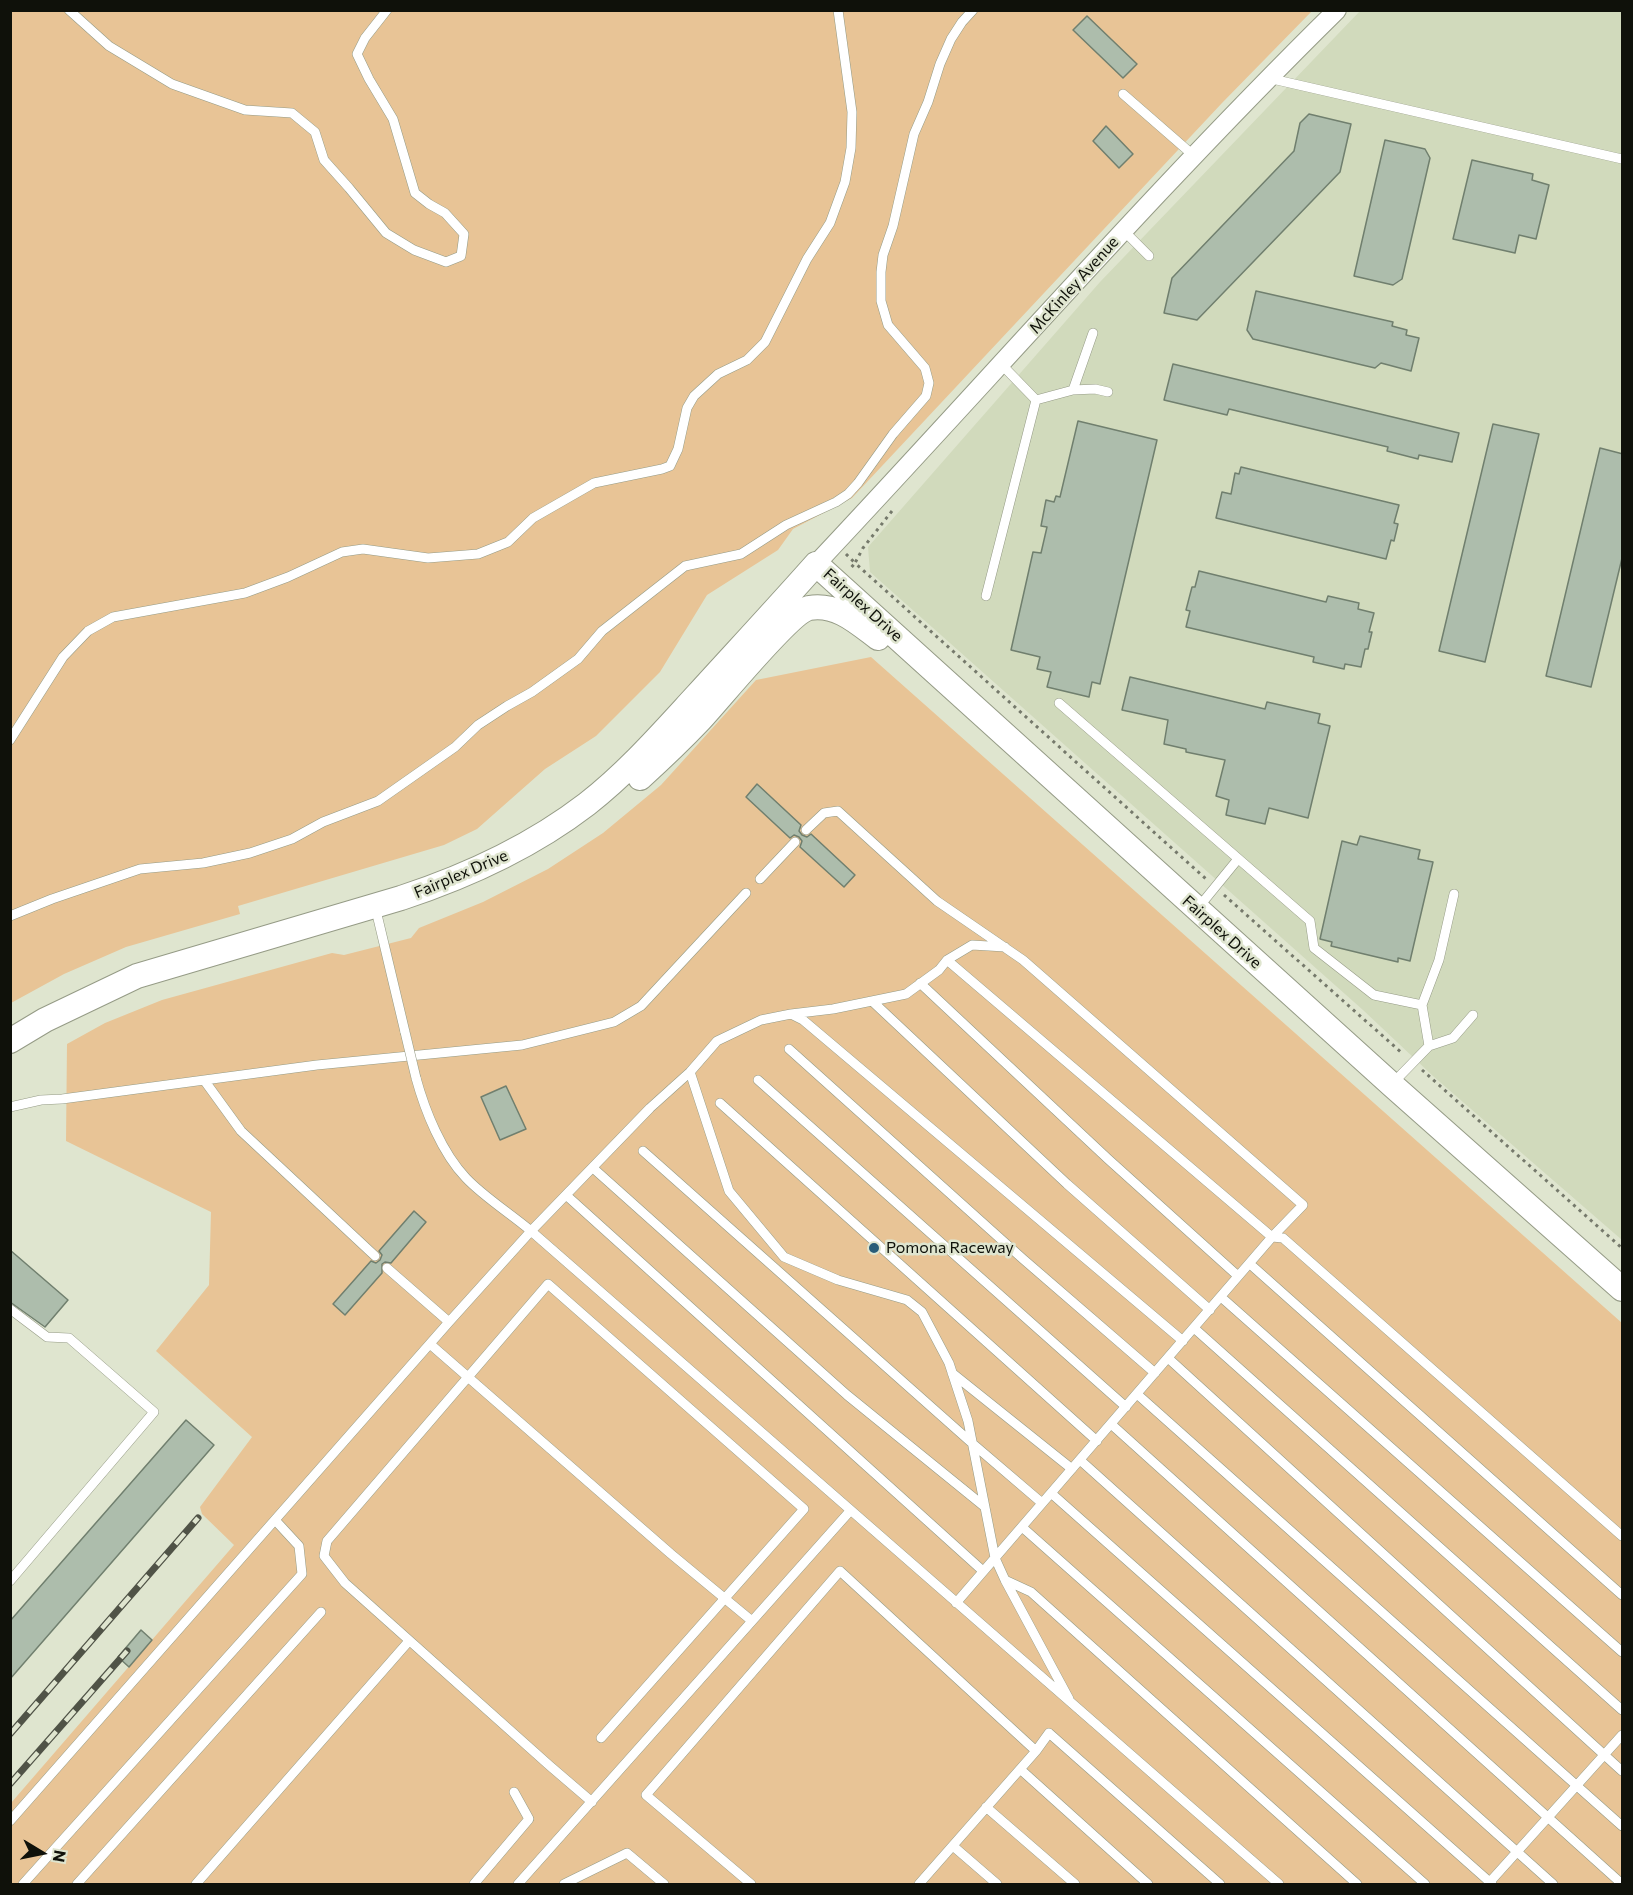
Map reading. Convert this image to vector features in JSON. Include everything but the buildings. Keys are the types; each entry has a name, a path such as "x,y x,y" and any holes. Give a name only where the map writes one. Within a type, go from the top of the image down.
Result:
{"street":[{"name":"McKinley Avenue","path":"816,564 1002,365 1193,155 1337,10"},
{"name":"Fairplex Drive","path":"10,1041 45,1020 137,976 375,906 448,882 505,857 548,831 614,782 639,759 816,564 1392,1085 1623,1290"},
{"path":"448,882 480,880 570,832 626,791 700,719 786,624 806,609 828,607 849,616 903,657 955,690"}],"lane":[{"path":"69,10 109,46 172,84 245,110 292,113 315,132 324,160 386,233 414,250 446,262 461,256 464,234 445,213 415,193 393,119 357,54 364,38 387,10"},
{"path":"10,740 63,657 88,631 113,617 245,593 288,577 342,552 363,549 428,558 478,554 508,542 533,518 594,483 670,466 678,449 687,408 694,396 718,374 747,360 765,342 807,259 830,223 845,182 852,148 852,111 838,10"},
{"path":"10,916 140,869 203,863 250,853 292,839 323,822 378,801 455,747 478,725 532,692 578,659 602,631 685,566 741,554 786,525 848,494 893,434 926,396 929,383 925,368 888,324 881,301 880,272 914,134 951,39 973,10"},
{"path":"1268,78 1623,159"},
{"path":"1123,94 1193,155"},
{"path":"1124,231 1149,256"},
{"path":"1073,390 1093,333"},
{"path":"1002,365 1036,400"},
{"path":"1036,400 1073,390 1095,388 1108,392"},
{"path":"986,596 1036,400"},
{"path":"1059,704 1310,921 1314,948 1374,995 1422,1005"},
{"path":"806,830 824,813 838,811 937,901 1023,960 1094,1020 1303,1205 1272,1237 956,1603"},
{"path":"760,879 795,842"},
{"path":"1197,909 1238,859"},
{"path":"10,1107 40,1100 317,1065 522,1046 614,1022 641,1006 746,893"},
{"path":"1429,1046 1422,1005 1439,960 1454,894"},
{"path":"375,906 423,1107 441,1142 465,1178 531,1231 1279,1884"},
{"path":"10,1821 531,1231 650,1108 690,1072 717,1041 761,1020 833,1009 906,994 939,970 947,960 972,945 1005,947"},
{"path":"947,960 1272,1237 1284,1238 1623,1536"},
{"path":"920,983 1108,1159 1239,1276"},
{"path":"872,1001 1066,1184 1210,1310"},
{"path":"791,1014 803,1020 1183,1341"},
{"path":"1392,1085 1429,1046 1453,1038 1473,1015"},
{"path":"789,1049 1014,1251 1155,1373"},
{"path":"690,1072 729,1191 784,1257 838,1280 907,1300 922,1312 952,1373 968,1421 995,1558 1072,1704"},
{"path":"204,1080 241,1131 375,1256"},
{"path":"758,1080 1126,1407"},
{"path":"720,1103 1096,1441"},
{"path":"643,1151 1042,1503"},
{"path":"593,1168 847,1395 985,1507"},
{"path":"566,1195 983,1571"},
{"path":"1250,1264 1623,1595"},
{"path":"387,1268 449,1322"},
{"path":"592,1802 345,1583 324,1557 327,1541 548,1284 804,1509 601,1738"},
{"path":"1221,1297 1623,1652"},
{"path":"10,1309 47,1337 69,1338 154,1412 10,1581"},
{"path":"1194,1328 1623,1710"},
{"path":"430,1344 752,1621"},
{"path":"1168,1358 1623,1771"},
{"path":"952,1373 1072,1469"},
{"path":"1137,1394 1623,1826"},
{"path":"1111,1424 1547,1819 1622,1884"},
{"path":"1080,1460 1553,1884"},
{"path":"1051,1493 1490,1884 1623,1735"},
{"path":"518,1884 850,1511"},
{"path":"23,1884 302,1574 299,1546 275,1520"},
{"path":"1022,1527 1425,1884"},
{"path":"751,1884 646,1795 840,1571 1036,1750"},
{"path":"1005,1580 1031,1592 1357,1884"},
{"path":"77,1884 321,1612"},
{"path":"196,1884 410,1641"},
{"path":"919,1884 1049,1733 1220,1884"},
{"path":"1020,1769 1148,1884"},
{"path":"474,1884 529,1819 514,1792"},
{"path":"986,1808 1075,1884"},
{"path":"953,1846 997,1884"},
{"path":"564,1884 627,1853 664,1884"}],"path":[{"path":"855,563 1215,887 1623,1248"}],"shaded area":[{"path":"11,11 1312,11 1222,103 852,498 793,529 778,550 707,595 660,672 596,736 545,769 477,829 444,845 238,906 240,914 126,947 64,974 11,1003"},
{"path":"1360,11 1622,11 1622,1240 1433,1076 1363,1010 870,572 868,547 1100,282"},
{"name":"Pomona Raceway","path":"871,657 1622,1323 1622,1884 11,1884 11,1803 234,1545 202,1514 200,1507 252,1437 156,1351 209,1285 211,1212 66,1141 67,1044 105,1023 162,1000 332,953 344,955 411,938 419,928 483,902 548,869 603,833 661,785 756,680"}],"railway":[{"path":"10,1734 198,1518"},
{"path":"10,1784 127,1651"}],"place":[{"name":"Pomona Raceway","path":"874,1248"}]}
